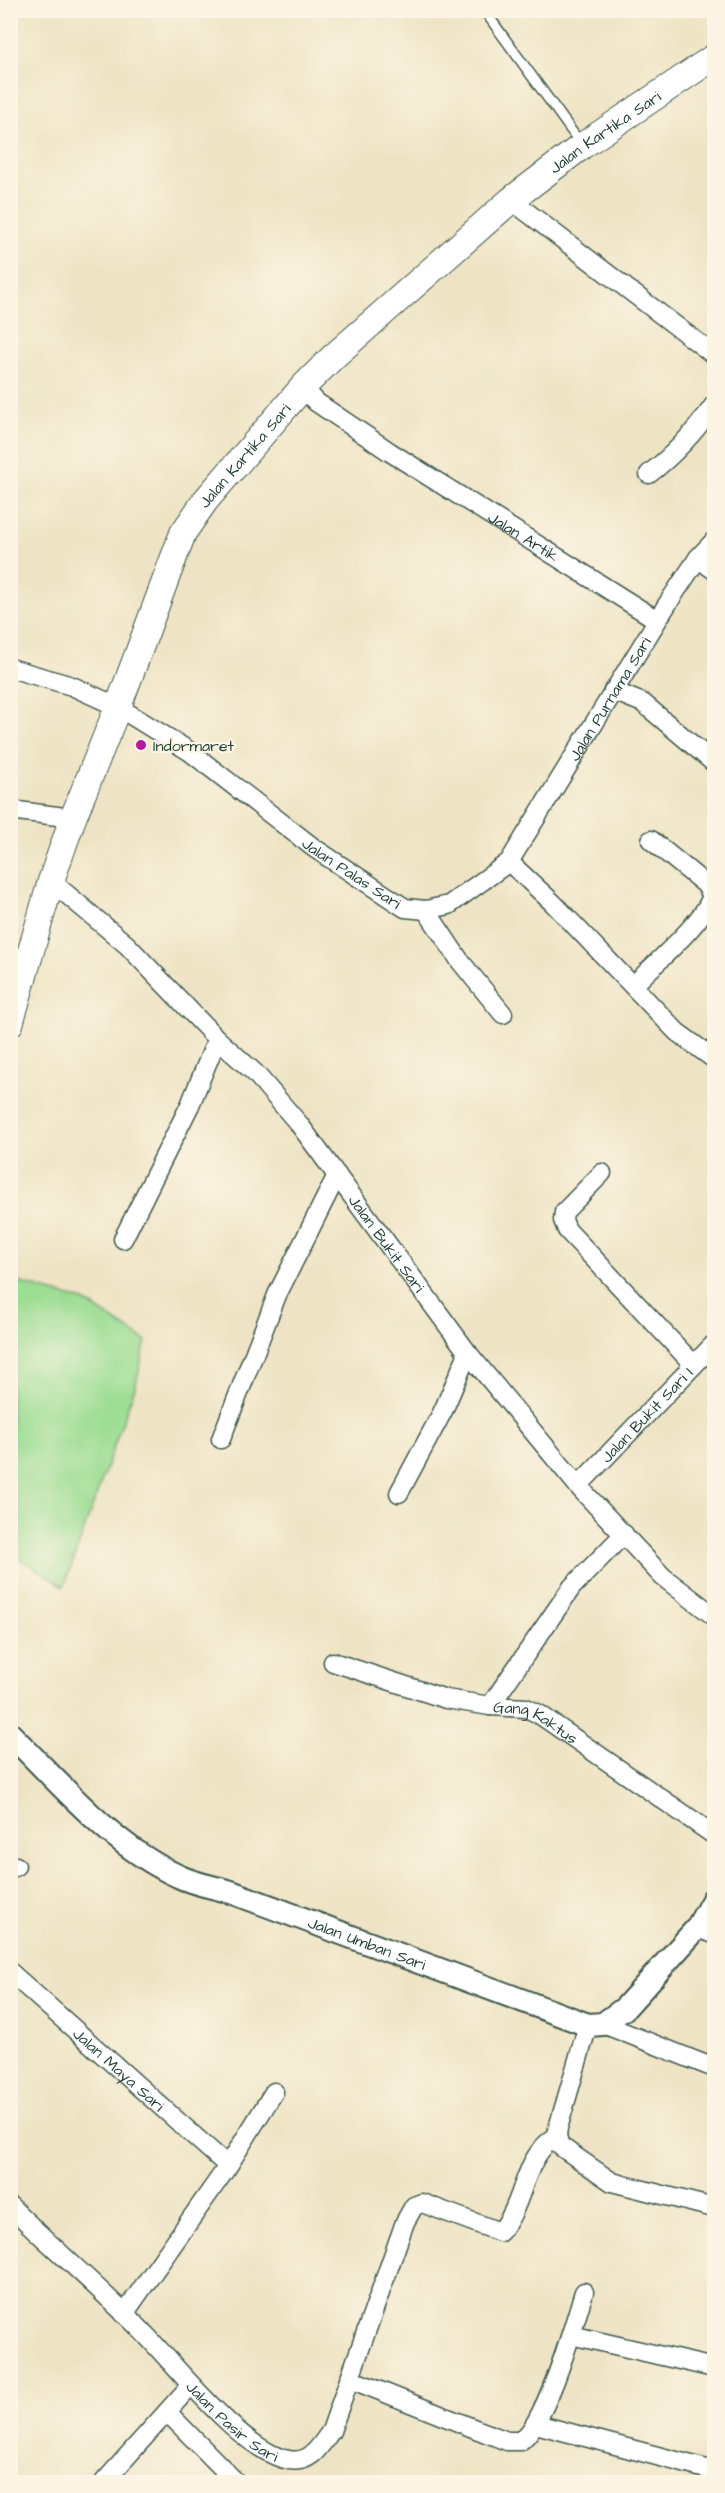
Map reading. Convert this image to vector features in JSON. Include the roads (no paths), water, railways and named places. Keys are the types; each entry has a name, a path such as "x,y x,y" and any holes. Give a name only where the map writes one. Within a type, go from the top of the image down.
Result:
{"main road":[{"name":"Jalan Kartika Sari","path":"10,1024 51,881 73,818 183,533 205,501 303,387 511,200 582,146 714,57"}],"street":[{"path":"511,200 714,354"},
{"name":"Jalan Artik","path":"303,387 316,402 390,452 657,620"},
{"path":"649,474 670,458 698,429 714,405"},
{"name":"Jalan Purnama Sari","path":"509,862 657,620 698,558 714,541"},
{"path":"698,558 714,570"},
{"name":"Jalan Palas Sari","path":"10,668 72,686 118,706 189,751 323,854 405,908 426,910"},
{"path":"613,691 643,703 714,763"},
{"path":"10,810 73,818"},
{"path":"634,985 699,918 710,904 712,895 705,884 651,840"},
{"path":"503,1014 460,961 426,910 449,905 509,862 634,985 677,1032 714,1059"},
{"name":"Jalan Bukit Sari","path":"51,881 127,945 217,1039 255,1073 299,1124 406,1273 468,1353 578,1486 663,1577 714,1616"},
{"path":"123,1239 190,1105 217,1039"},
{"path":"602,1173 564,1212 563,1220 567,1230 694,1365"},
{"path":"221,1439 277,1295 337,1175"},
{"name":"Jalan Bukit Sari I","path":"578,1486 714,1344"},
{"path":"399,1493 443,1411 468,1353"},
{"path":"490,1706 572,1587 624,1534"},
{"name":"Gang Kaktus","path":"333,1662 446,1699 490,1706 526,1708 539,1714 714,1835"},
{"name":"Jalan Umban Sari","path":"10,1734 115,1835 151,1862 179,1877 231,1892 596,2025"},
{"path":"714,1898 706,1931 626,2008 596,2025 556,2136 560,2146 612,2182 714,2208"},
{"name":"Jalan Maya Sari","path":"10,1972 228,2166"},
{"path":"596,2025 714,2068"},
{"path":"124,2314 228,2166 274,2092"},
{"name":"Jalan Pasir Sari","path":"10,2206 124,2314 191,2385 252,2442 274,2456 291,2461 306,2459 316,2453 331,2431 405,2222 414,2206 422,2203 500,2232 519,2198 534,2156 545,2143 556,2136"},
{"path":"350,2379 507,2441 520,2441 536,2424 571,2335 584,2292"},
{"path":"571,2335 714,2368"},
{"path":"104,2482 191,2385"},
{"path":"168,2413 236,2482"},
{"path":"536,2424 714,2471"}],"lane":[{"path":"484,10 582,146"}],"place":[{"name":"Indormaret","path":"141,745"}]}
